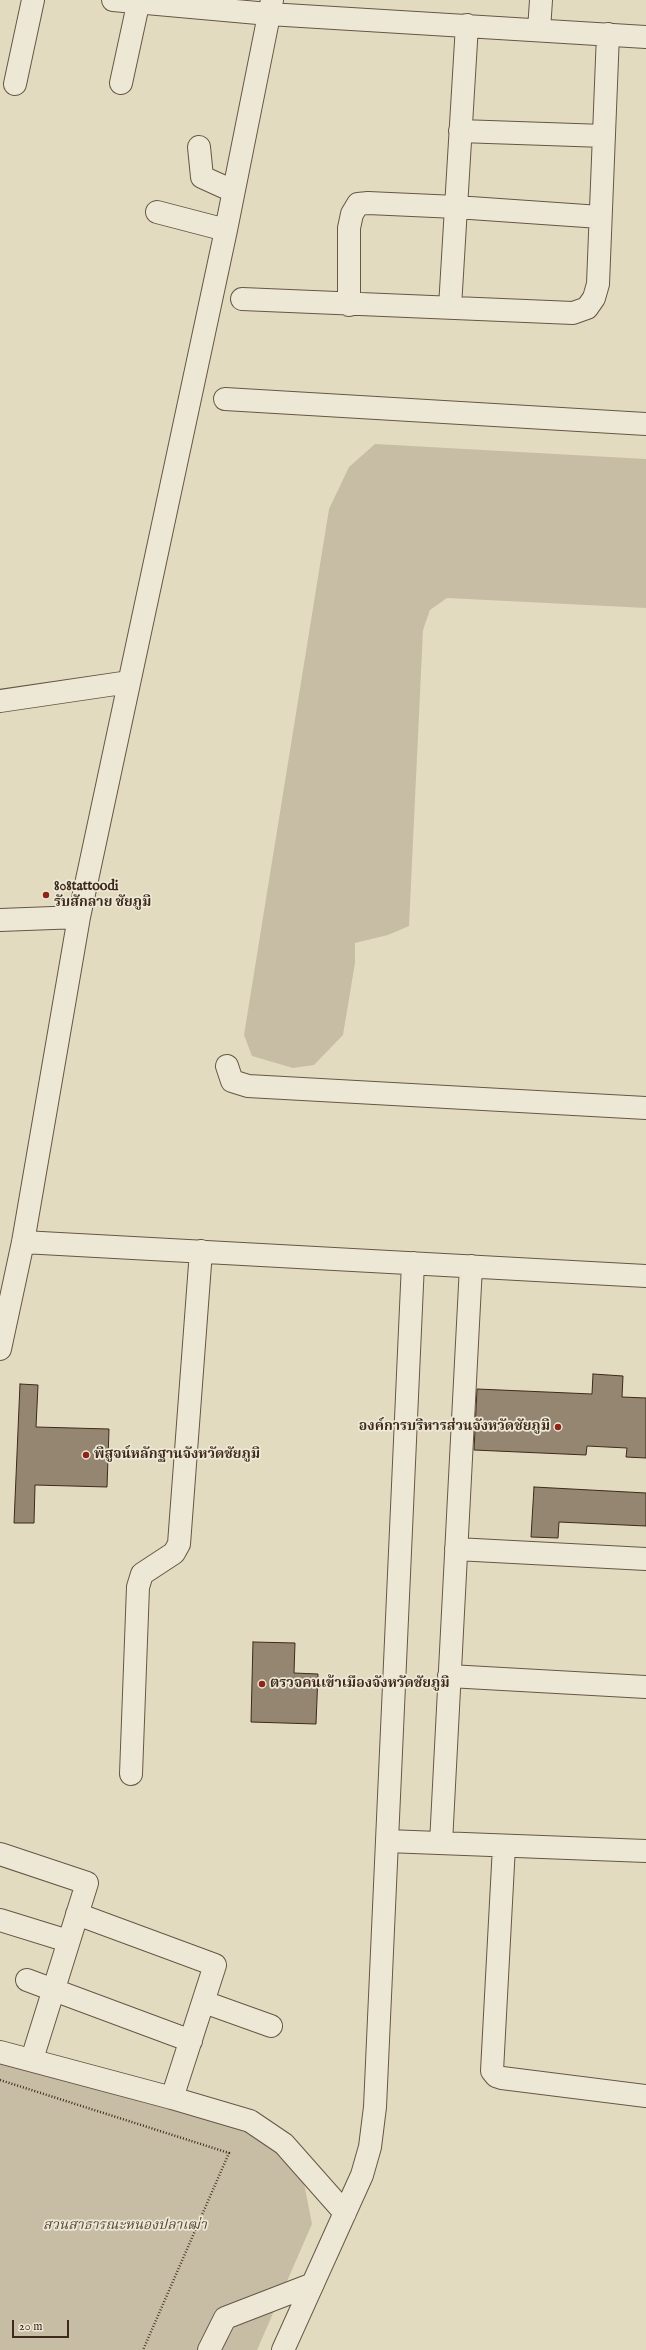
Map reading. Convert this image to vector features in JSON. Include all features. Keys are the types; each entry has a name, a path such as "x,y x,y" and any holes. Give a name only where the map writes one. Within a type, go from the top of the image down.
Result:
{"street":[{"path":"15,84 32,0"},
{"path":"113,0 271,7 467,25 646,37"},
{"path":"539,30 541,0"},
{"path":"121,83 139,1"},
{"path":"0,1348 23,1242 79,917 226,230 271,7"},
{"path":"450,307 467,25"},
{"path":"242,299 349,305 450,307 573,313 587,308 594,298 598,284 608,34"},
{"path":"460,131 604,136"},
{"path":"199,147 202,177 233,191"},
{"path":"349,305 349,228 352,214 358,204 368,202 600,217"},
{"path":"157,212 226,230"},
{"path":"225,399 646,424"},
{"path":"0,701 129,682"},
{"path":"0,920 79,917"},
{"path":"227,1066 232,1081 248,1086 646,1108"},
{"path":"23,1242 646,1276"},
{"path":"131,1774 138,1587 142,1574 174,1553 180,1544 201,1252"},
{"path":"286,2349 313,2284 362,2175 370,2148 375,2107 413,1263"},
{"path":"441,1843 471,1266"},
{"path":"456,1549 646,1559"},
{"path":"449,1676 646,1687"},
{"path":"387,1841 646,1851"},
{"path":"504,1846 492,2070 496,2076 502,2078 646,2096"},
{"path":"0,1854 87,1883 32,2059"},
{"path":"77,1914 216,1965 172,2098"},
{"path":"0,1920 68,1942"},
{"path":"27,1980 191,2041"},
{"path":"204,2002 271,2026"},
{"path":"0,2052 32,2059 250,2121 284,2144 345,2213"},
{"path":"209,2350 225,2318 313,2284"}],"path":[{"path":"0,2080 229,2153 143,2350"}],"green space":[{"path":"375,444 646,459 646,608 447,598 430,610 423,630 409,926 388,935 355,943 355,963 343,1035 314,1065 293,1068 252,1056 244,1035 329,509 349,467"},
{"name":"สวนสาธารณะหนองปลาเฒ่า","path":"0,2062 243,2130 275,2151 303,2178 312,2224 257,2350 0,2350"}],"building":[{"name":"องค์การบริหารส่วนจังหวัดชัยภูมิ","path":"593,1374 623,1376 622,1397 646,1398 646,1458 626,1457 627,1448 587,1446 586,1455 474,1450 477,1389 592,1394"},
{"path":"20,1384 38,1385 36,1427 109,1429 107,1487 35,1485 34,1523 14,1523"},
{"path":"534,1487 646,1493 646,1526 559,1522 558,1538 531,1537"},
{"path":"253,1642 295,1643 294,1673 318,1674 316,1724 251,1722"}],"place":[{"name":"808tattoodi รับสักลาย ชัยภูมิ","path":"46,895"},
{"name":"องค์การบริหารส่วนจังหวัดชัยภูมิ","path":"558,1427"},
{"name":"พิสูจน์หลักฐานจังหวัดชัยภูมิ","path":"86,1455"},
{"name":"ตรวจคนเข้าเมืองจังหวัดชัยภูมิ","path":"262,1684"}]}
